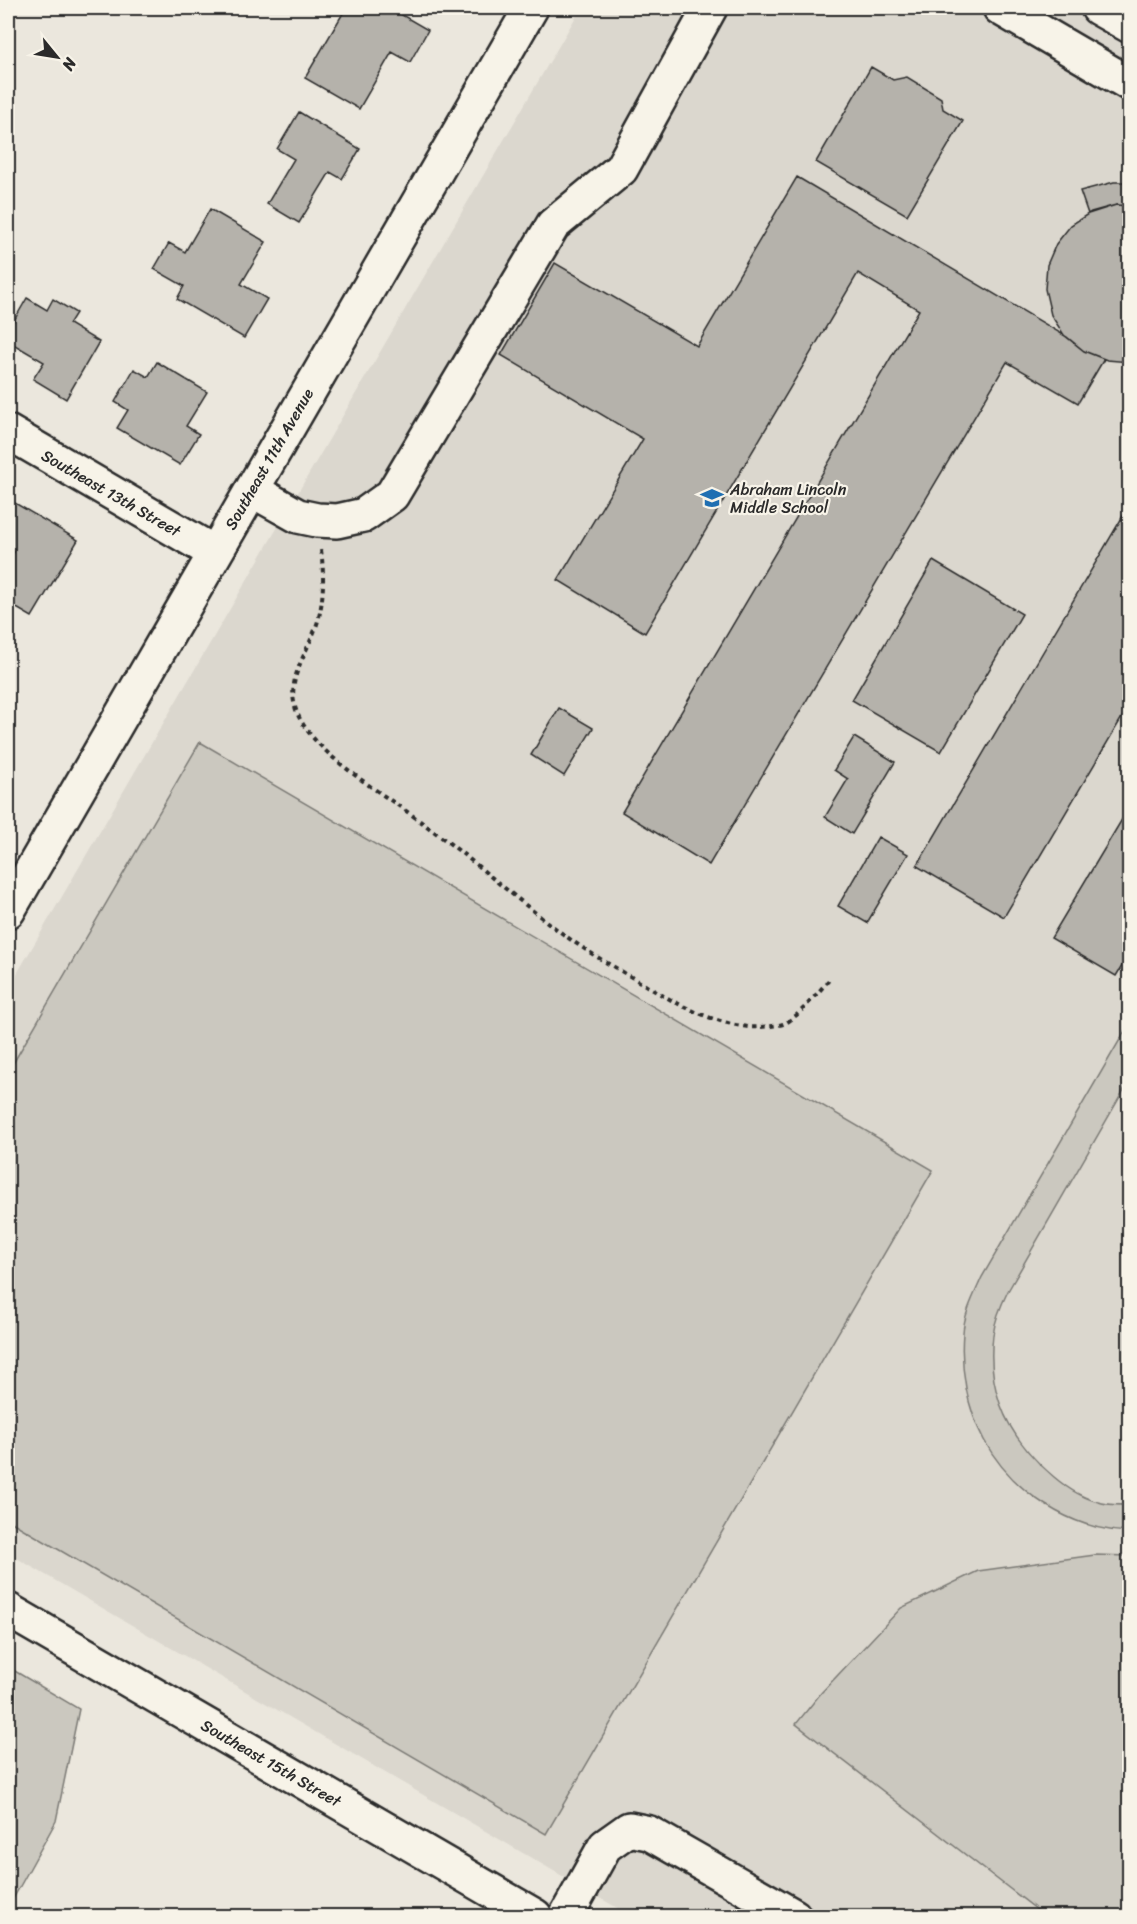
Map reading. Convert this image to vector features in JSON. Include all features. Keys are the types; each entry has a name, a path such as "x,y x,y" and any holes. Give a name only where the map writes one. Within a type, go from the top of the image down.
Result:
{"street":[{"name":"Southeast 11th Avenue","path":"8,911 531,8"},
{"path":"252,490 298,516 337,520 364,515 392,495 553,225 621,169 710,8"},
{"path":"1000,8 1130,84"},
{"path":"1098,8 1130,26"},
{"name":"Southeast 13th Street","path":"8,432 215,553"},
{"name":"Southeast 15th Street","path":"8,1610 534,1917"},
{"path":"566,1917 605,1846 629,1829 649,1833 794,1917"}],"path":[{"path":"317,519 323,569 322,598 318,621 294,678 294,702 302,723 326,750 563,934 677,1003 712,1019 749,1028 784,1024 807,1005 829,980"}],"shaded area":[{"name":"Abraham Lincoln Middle School","path":"581,8 1129,8 1129,1916 631,1916 8,1553 8,989"},
{"path":"200,742 933,1170 546,1834 8,1520 8,1072"},
{"path":"1129,1024 1129,1081 1008,1291 995,1323 992,1356 993,1376 1004,1414 1025,1447 1038,1463 1076,1493 1102,1503 1129,1505 1129,1532 1107,1530 1065,1516 1045,1505 1010,1476 984,1440 973,1415 966,1388 962,1347 965,1319 982,1277"},
{"path":"1095,1555 1129,1556 1129,1916 1045,1916 796,1724 821,1693 901,1608 978,1571"},
{"path":"8,1667 79,1709 56,1821 8,1908"}],"building":[{"path":"346,8 390,8 428,30 410,62 392,52 359,109 305,78"},
{"path":"871,67 893,80 907,77 941,98 943,109 963,121 907,215 816,162"},
{"path":"299,112 360,149 342,179 330,172 299,223 267,204 294,159 277,149"},
{"path":"797,177 1067,337 1084,351 1104,359 1078,403 1007,362 709,865 622,812 919,310 858,273 645,633 558,580 643,439 501,355 555,263 697,346"},
{"path":"1114,182 1130,182 1130,206 1116,205 1088,214 1080,191"},
{"path":"1116,205 1130,206 1130,362 1107,360 1084,351 1064,335 1051,315 1045,289 1047,265 1056,244 1071,225 1091,212"},
{"path":"210,209 266,242 241,284 267,299 244,338 177,299 184,286 154,269 169,243 185,252"},
{"path":"27,298 47,310 53,299 76,313 69,324 99,342 66,399 33,379 44,362 8,341 8,331"},
{"path":"157,362 207,392 186,426 199,434 180,465 117,428 128,410 115,402 134,369 148,377"},
{"path":"8,499 78,540 32,617 8,603 8,562 14,552 8,548"},
{"path":"1130,504 1130,704 1004,917 917,866"},
{"path":"933,561 1022,614 941,752 852,700"},
{"path":"559,708 593,728 564,776 531,755"},
{"path":"854,737 895,762 852,834 825,817 848,779 834,770"},
{"path":"1130,806 1130,953 1116,976 1051,938"},
{"path":"878,837 908,854 867,923 838,906"}],"place":[{"name":"Abraham Lincoln Middle School","path":"712,498"}]}
